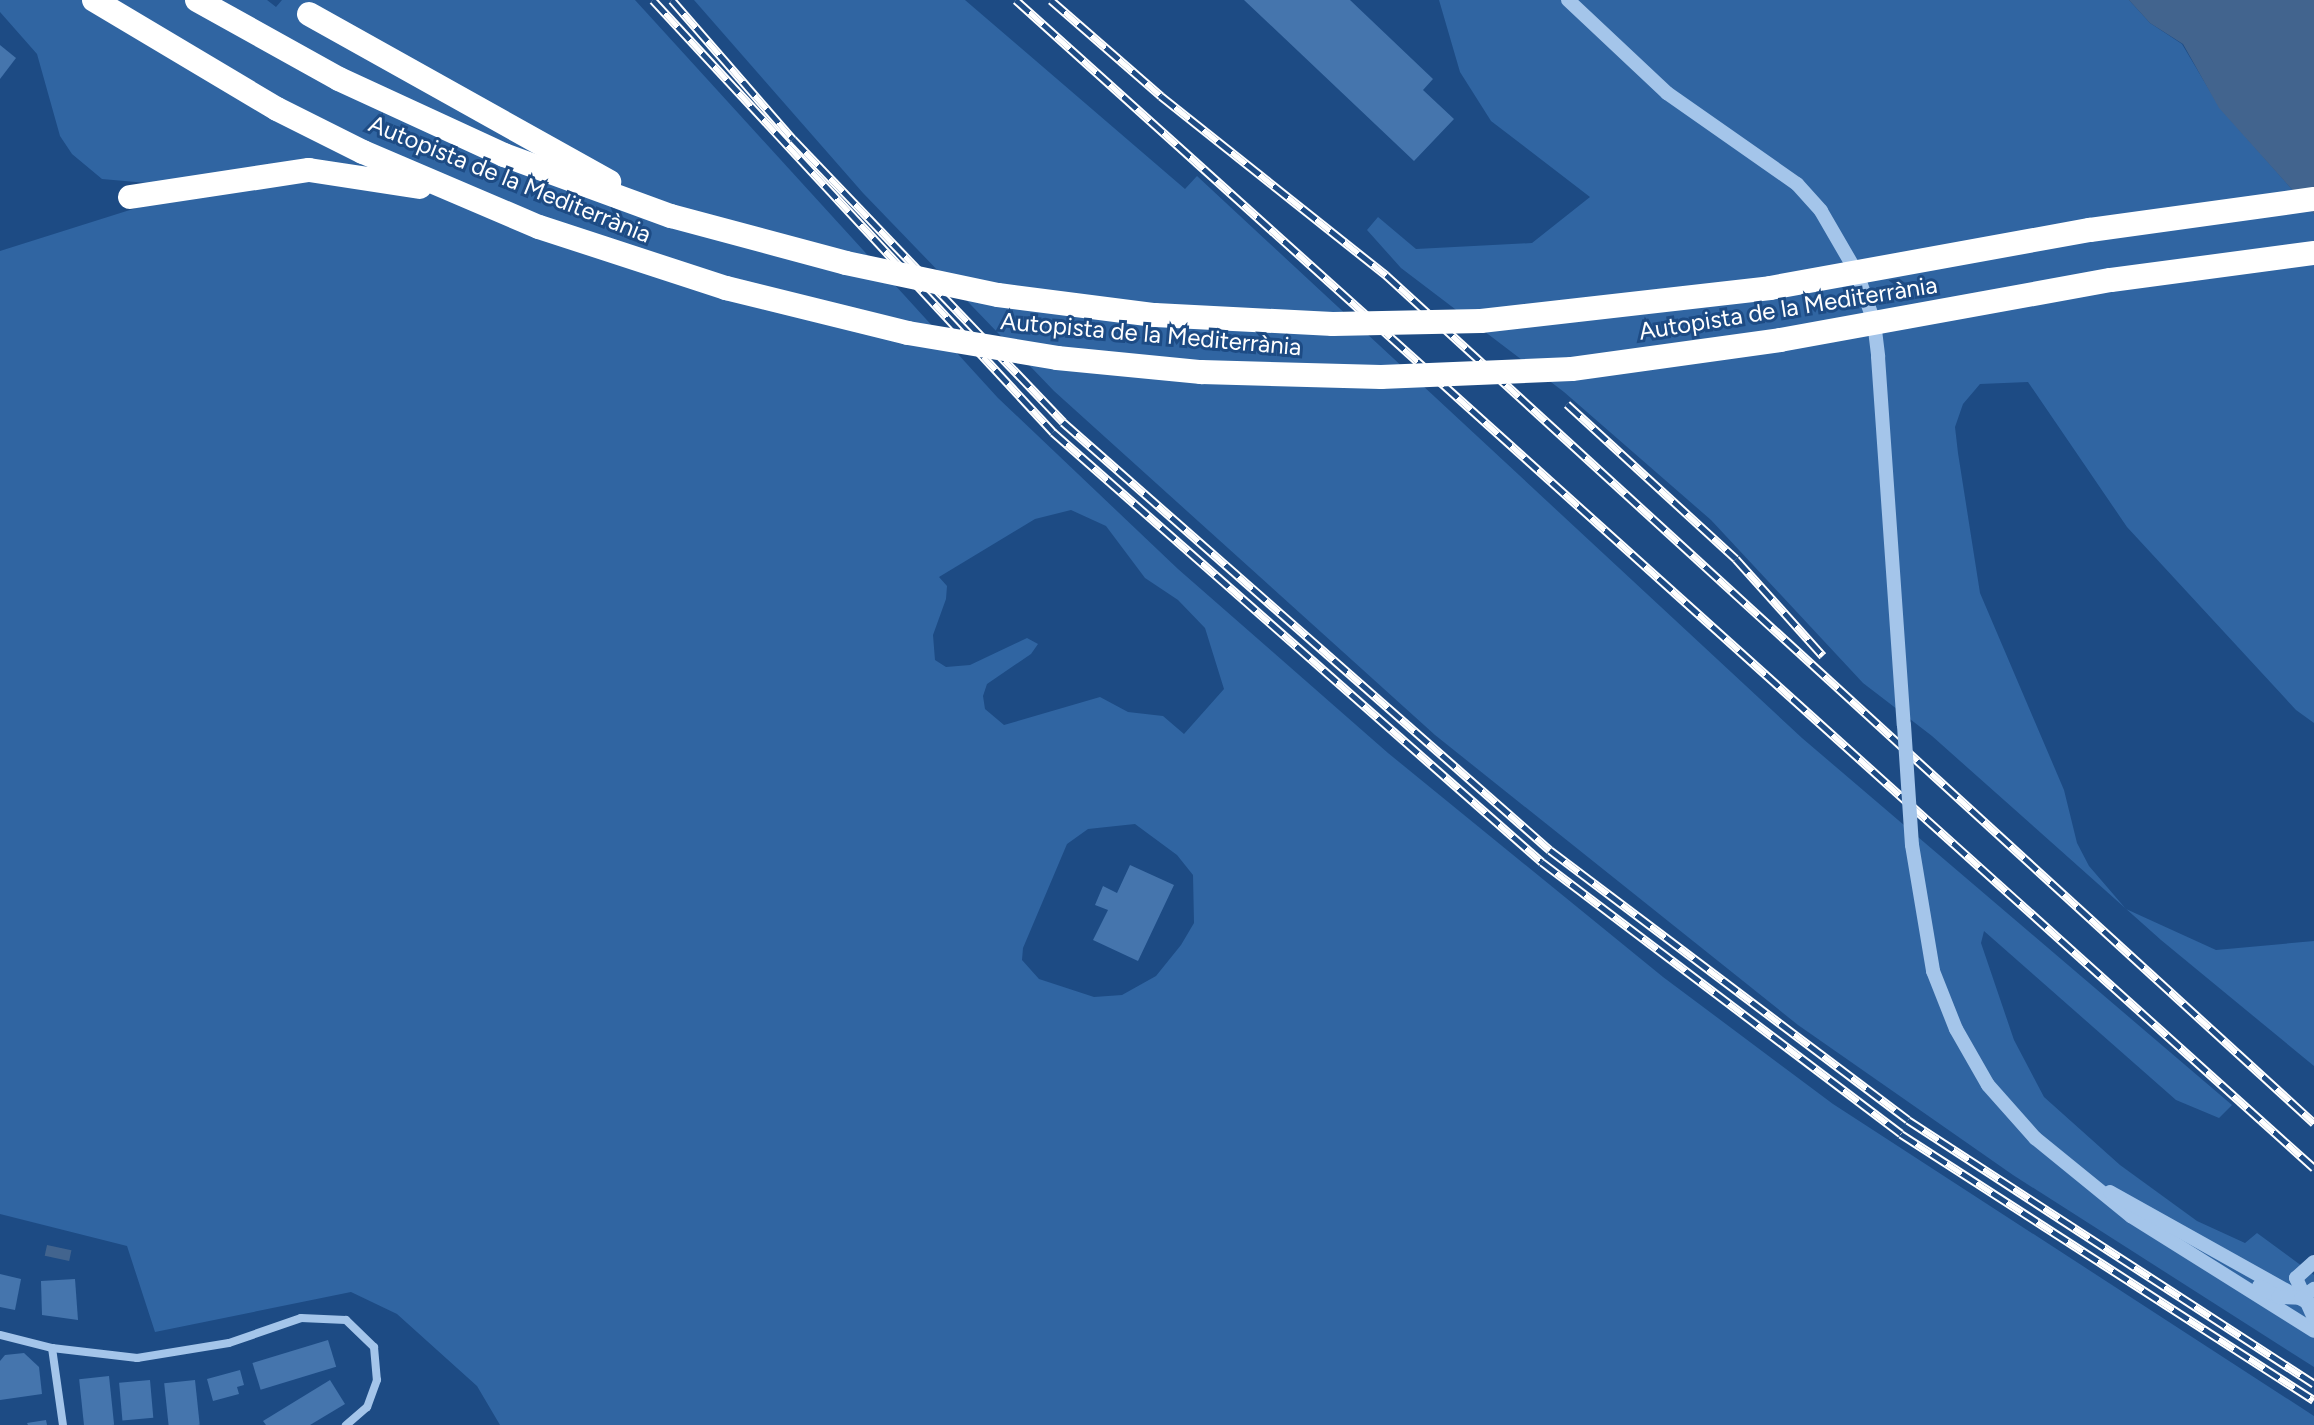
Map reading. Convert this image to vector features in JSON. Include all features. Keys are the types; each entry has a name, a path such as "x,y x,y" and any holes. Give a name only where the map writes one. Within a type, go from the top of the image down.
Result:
{"highway":[{"name":"Autopista de la Mediterrània","path":"94,0 277,109 450,190 631,260 908,333 1057,358 1201,372 1381,377 1572,369 1780,340 2111,280 2314,253"},
{"name":"Autopista de la Mediterrània","path":"197,0 420,119 671,216 846,263 998,295 1155,315 1333,324 1481,321 1770,288 2090,230 2314,199"},
{"path":"309,14 671,216"},
{"path":"130,197 309,170 450,190"}],"street":[{"path":"1568,0 1592,28 1667,93 1797,184 1821,211 1857,273 1874,322 1878,357 1912,845 1926,943 1943,1001 1972,1059 2035,1138 2131,1216 2314,1331"},
{"path":"2092,1183 2307,1302"},
{"path":"2205,1262 2216,1260 2278,1297 2307,1302"},
{"path":"2259,1274 2296,1278 2314,1262"},
{"path":"2296,1278 2314,1318"},
{"path":"2307,1302 2314,1289"},
{"path":"0,1335 52,1348 137,1358 229,1343 301,1318 346,1320 374,1347 377,1380 367,1407 346,1425"},
{"path":"52,1348 63,1425"}],"shaded area":[{"path":"0,0 267,0 276,7 282,0 635,0 998,398 1178,569 1388,753 1663,977 1833,1104 2314,1416 2314,1425 500,1425 477,1386 397,1314 351,1292 155,1332 127,1246 0,1214 0,251 152,203 147,183 102,179 72,154 60,136 37,54 0,12","holes":["1071,510 1106,526 1145,578 1178,600 1205,628 1224,689 1184,734 1163,716 1128,712 1100,697 1004,725 985,709 983,696 987,684 1031,654 1038,644 1027,638 970,665 946,667 935,660 933,635 946,599 947,586 939,577 1035,519","1135,824 1177,855 1193,875 1194,923 1181,945 1156,976 1122,995 1094,997 1039,979 1022,960 1023,948 1067,844 1088,829"]},
{"path":"694,0 965,0 1185,189 1197,176 1802,738 2232,1105 2219,1118 2176,1100 1984,931 1981,943 2014,1040 2044,1097 2120,1165 2197,1221 2245,1243 2257,1233 2314,1275 2314,1367 2013,1175 1798,1025 1435,735 1054,391 863,193"},
{"path":"1439,0 2129,0 2150,23 2182,44 2220,108 2314,214 2314,723 2296,710 2127,527 2028,382 1980,384 1963,404 1955,427 1980,593 2064,790 2077,843 2089,866 2125,908 1932,736 1863,683 1711,520 1564,392 1401,268 1367,230 1378,217 1416,249 1532,243 1590,197 1491,121 1460,72"},
{"path":"2129,0 2314,0 2314,214 2219,108 2183,44 2150,23"},
{"path":"2126,909 2216,950 2314,941 2314,1066 2161,940"},
{"path":"47,1245 71,1250 69,1261 45,1256"}],"building":[{"path":"1244,0 1350,0 1433,79 1423,90 1454,119 1414,161"},
{"path":"0,45 16,58 0,79"},
{"path":"1130,865 1174,885 1138,961 1093,940 1108,910 1095,905 1103,886 1117,893"},
{"path":"0,1274 21,1279 15,1310 0,1307"},
{"path":"75,1279 78,1320 42,1315 41,1281"},
{"path":"328,1340 336,1367 261,1390 252,1363"},
{"path":"24,1353 39,1367 42,1394 0,1400 0,1361 5,1355"},
{"path":"240,1370 244,1385 237,1387 239,1394 213,1401 207,1379"},
{"path":"109,1376 114,1425 84,1425 79,1379"},
{"path":"150,1380 153,1418 122,1421 119,1383"},
{"path":"195,1380 200,1425 169,1425 164,1383"},
{"path":"330,1380 345,1404 310,1425 266,1425 263,1421"},
{"path":"46,1420 47,1425 27,1423"}],"railway":[{"path":"653,0 1053,432 1542,862 1901,1134 2314,1400"},
{"path":"672,0 793,139 1063,422 1550,850 1908,1120 2314,1384"},
{"path":"1016,0 2314,1168"},
{"path":"1051,0 1161,96 1386,275 2314,1123"},
{"path":"1567,404 1736,559 1823,656"}]}
